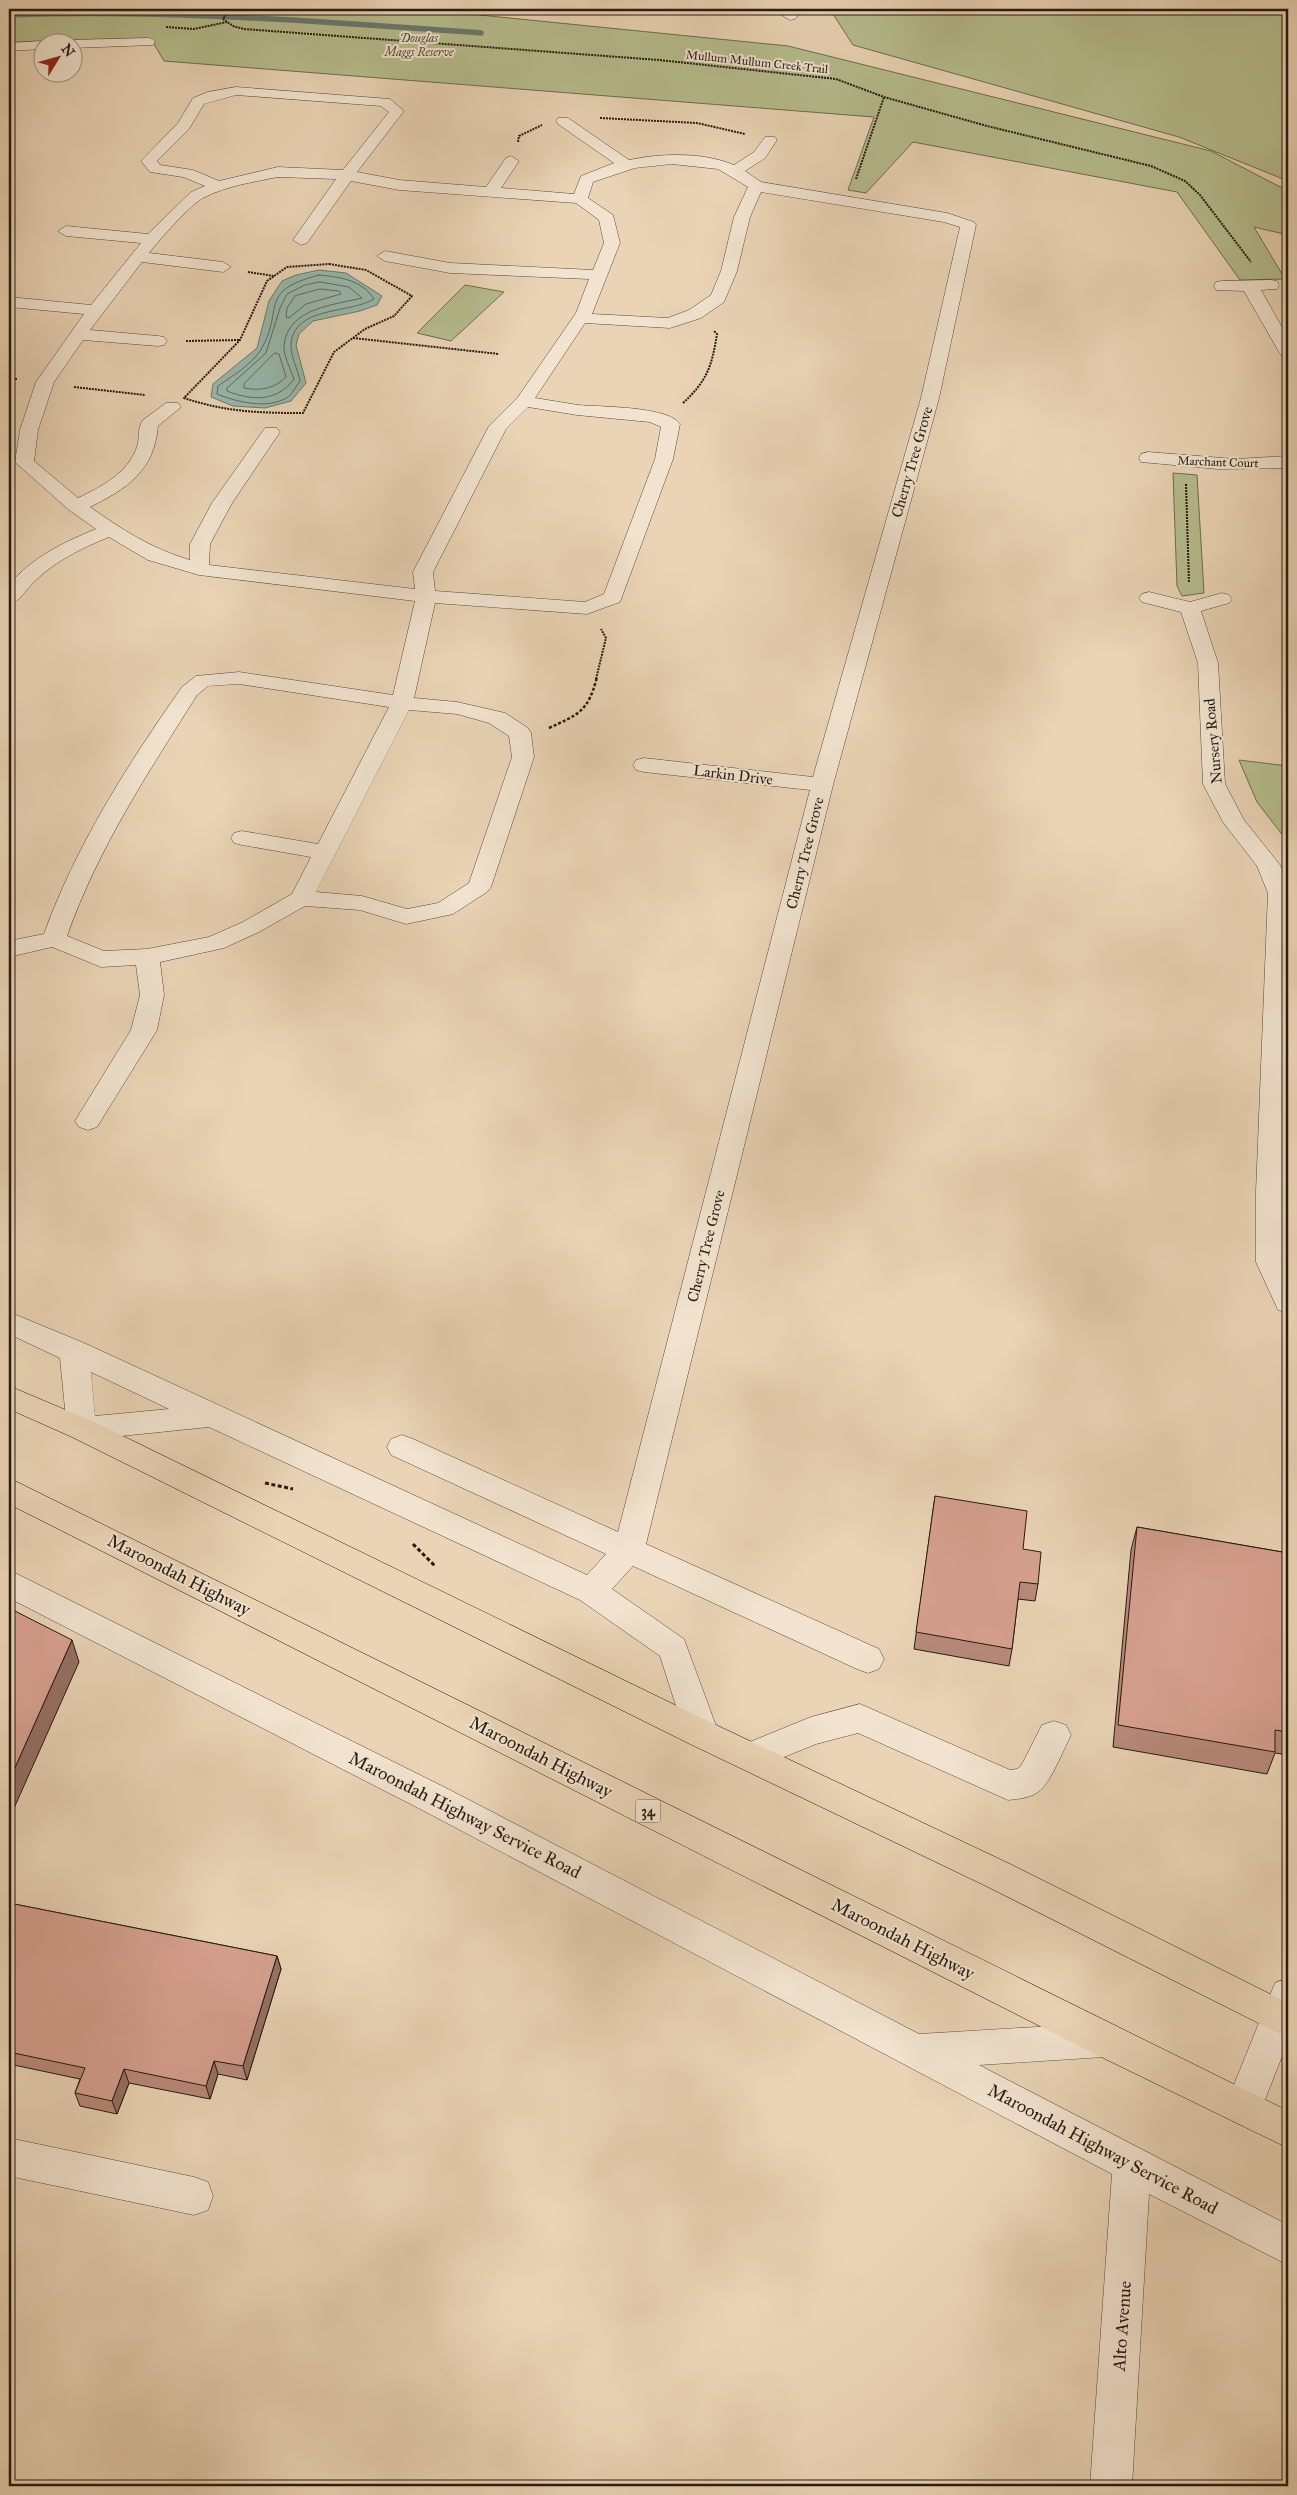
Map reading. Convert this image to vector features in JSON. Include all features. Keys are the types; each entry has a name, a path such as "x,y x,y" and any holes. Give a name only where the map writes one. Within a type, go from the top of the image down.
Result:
{"highway":[{"path":"9,1397 82,1429 702,1734 752,1756 1285,2011"},
{"name":"Maroondah Highway","path":"9,1490 1104,2040 1288,2130"}],"street":[{"path":"82,44 148,42"},
{"path":"9,46 32,45"},
{"path":"217,188 200,177 181,170 155,169 149,161 162,145 194,115 198,101 213,94 236,91 385,102 398,111 346,175 328,204 301,240"},
{"path":"562,121 625,164"},
{"path":"734,171 752,163 761,156 770,140"},
{"path":"580,200 586,179 600,171 625,164 651,160 693,162 721,166 734,171 756,186 849,201"},
{"path":"490,193 511,161"},
{"path":"9,949 54,939 101,959 147,957 214,943 251,927 301,898 402,703 426,596 423,572 498,426 524,401 581,318 612,243 607,218 580,200 399,185 346,175 278,172 196,195 152,239 95,310 45,382 17,462 110,530 155,556 199,569 252,577 426,596 543,603 587,608 613,598 664,459 671,424 653,417 577,410 524,401"},
{"path":"581,318 670,323 695,314 718,298 729,271 742,217 756,186"},
{"name":"Cherry Tree Grove","path":"591,1591 630,1550 822,786 930,398 968,225 947,218 849,201"},
{"path":"66,230 152,239"},
{"path":"385,256 450,268 529,270 600,275"},
{"path":"137,257 223,268"},
{"path":"1222,286 1271,285"},
{"path":"1250,286 1288,352"},
{"path":"9,302 95,310"},
{"path":"78,334 158,341"},
{"path":"76,506 114,487 136,466 146,447 148,424 177,401"},
{"path":"199,569 200,544 222,503 271,432"},
{"name":"Marchant Court","path":"1148,458 1185,462 1255,465 1288,462"},
{"path":"12,588 58,554 110,530"},
{"path":"1149,598 1207,603"},
{"name":"Nursery Road","path":"1207,603 1214,784 1234,822 1268,865 1280,893 1269,1192 1270,1262 1288,1303"},
{"path":"54,939 63,910 99,834 189,691 203,680 239,678 402,703 457,708 497,718 520,733 523,758 478,887 445,909 406,916 362,903 301,898"},
{"name":"Larkin Drive","path":"644,764 822,786"},
{"path":"242,838 324,852"},
{"path":"88,1121 144,1030 152,995 147,957"},
{"path":"9,1322 591,1591 673,1648 702,1734"},
{"path":"74,1351 82,1429 209,1416"},
{"path":"402,1447 868,1659"},
{"name":"Maroondah Highway Service Road","path":"9,1583 436,1800 1288,2246"},
{"path":"752,1756 811,1731 860,1718 1008,1785 1025,1783 1033,1776 1054,1735"},
{"path":"1244,2107 1285,2011"},
{"path":"918,2051 1104,2040"},
{"path":"9,2157 194,2196"},
{"name":"Alto Avenue","path":"1111,2486 1132,2165"}],"path":[{"path":"9,9 17,9"},
{"name":"Mullum Mullum Creek Trail","path":"230,9 223,19 233,26 244,28 659,60 836,79 884,97 987,126 1151,166 1185,181 1200,195 1271,285"},
{"path":"849,201 884,97"},
{"path":"511,161 519,136 539,125 606,117 697,123 770,140"},
{"path":"329,264 366,270 412,296 394,316 365,329 334,352 318,380 303,413 264,413 213,408 177,401 240,340 267,281 287,267 329,264"},
{"path":"653,417 681,404 700,387 713,359 717,334 695,314"},
{"path":"354,338 499,354"},
{"path":"158,341 240,340"},
{"path":"9,378 112,393 148,396"},
{"path":"1185,462 1189,584 1207,603"},
{"path":"520,739 562,724 580,714 593,692 606,638 587,608"}],"green space":[{"name":"Douglas Maggs Reserve","path":"9,9 420,9 788,46 1211,151 1288,191 1288,235 1254,227 1285,279 1240,280 1177,192 913,142 866,193 848,190 874,117 164,61 151,39 82,41 82,32 32,32 32,42 9,43"},
{"path":"836,9 1288,9 1288,181 1179,137 853,45 833,14"},
{"path":"465,285 504,292 451,341 417,333"},
{"path":"1173,473 1197,475 1204,593 1182,596 1177,586"},
{"path":"1239,760 1288,766 1288,842 1257,802"}],"water":[{"path":"319,270 346,273 382,296 377,305 360,311 313,321 299,334 296,345 306,383 291,401 265,408 233,406 211,397 213,384 257,348 269,301 282,281 296,275"}],"building":[{"path":"935,1496 1027,1511 1023,1549 1041,1552 1038,1584 1020,1582 1012,1649 916,1632"},
{"path":"1137,1527 1288,1553 1288,1732 1275,1730 1275,1752 1118,1725"},
{"path":"9,1608 72,1640 9,1781"},
{"path":"9,1903 277,1956 243,2066 214,2061 206,2086 124,2069 112,2101 75,2093 85,2068 9,2052"}],"waterway":[{"path":"9,15 186,15 481,33"}]}
